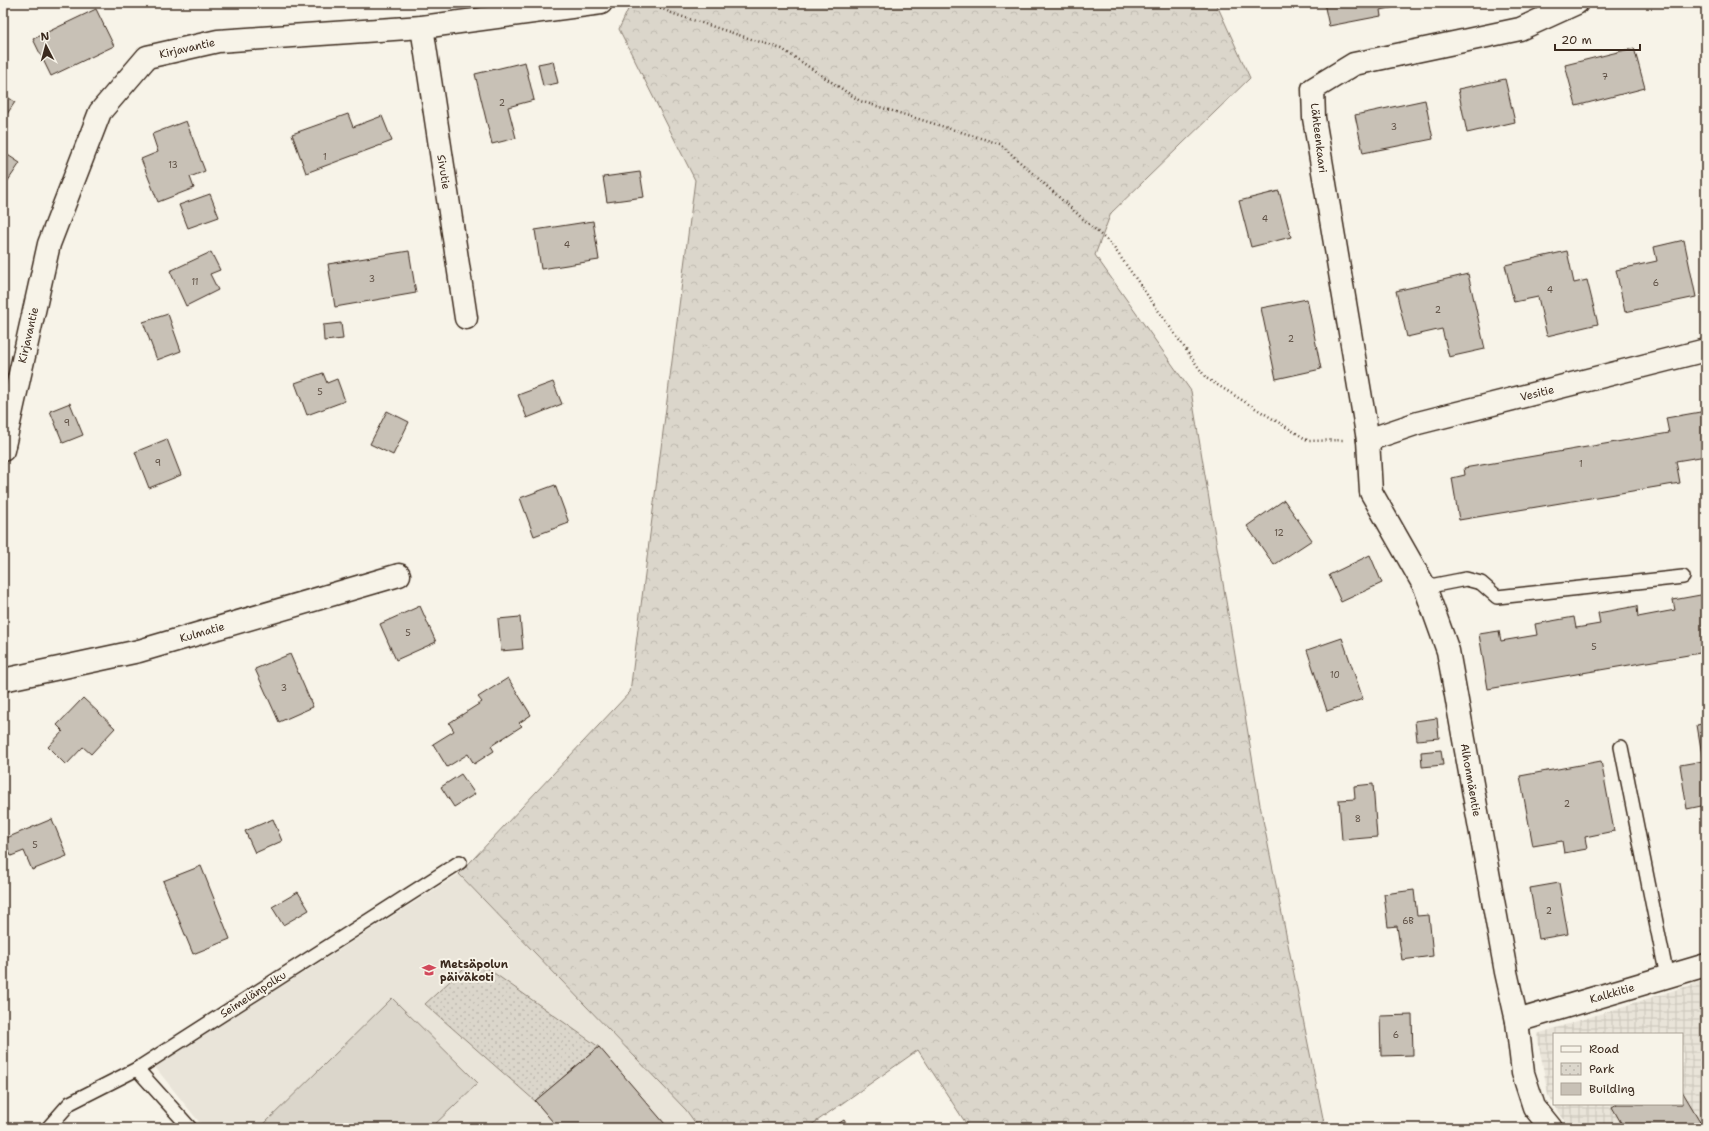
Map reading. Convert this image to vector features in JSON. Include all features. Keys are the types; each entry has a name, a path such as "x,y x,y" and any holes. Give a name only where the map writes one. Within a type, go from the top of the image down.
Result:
{"street":[{"name":"Kirjavantie","path":"3,450 49,244 100,112 147,57 218,41 422,27 601,3"},
{"name":"Lähteenkaari","path":"1368,440 1314,118 1313,89 1354,64 1520,29 1577,3"},
{"name":"Sivutie","path":"422,27 466,318"},
{"name":"Vesitie","path":"1368,440 1418,423 1706,350"},
{"name":"Alhonmäentie","path":"1368,440 1371,492 1426,587 1448,651 1506,972 1517,1021 1523,1073 1534,1107 1550,1128"},
{"name":"Kulmatie","path":"3,680 139,651 399,575"},
{"name":"Kalkkitie","path":"1517,1021 1706,965"}],"lane":[{"path":"1426,587 1466,579 1481,584 1498,597 1683,577"},
{"path":"1621,747 1667,977"},
{"name":"Seimelänpolku","path":"48,1128 70,1104 137,1069 460,862"},
{"path":"137,1069 190,1128"}],"path":[{"path":"649,3 674,14 782,49 860,101 1000,144 1112,245 1206,378 1309,441 1368,440"}],"shaded area":[{"name":"Metsäpolun päiväkoti","path":"459,874 686,1110 699,1128 204,1128 155,1067"},
{"path":"1706,980 1706,1128 1569,1128 1554,1105 1683,1105 1683,1033 1553,1033 1553,1103 1548,1095 1537,1034"}],"green space":[{"path":"631,3 1216,3 1250,78 1111,213 1095,255 1191,391 1260,805 1324,1123 1316,1128 969,1128 918,1050 807,1128 699,1128 686,1110 459,874 630,692 695,180 619,29"},
{"path":"474,959 599,1047 535,1101 425,1004"},
{"path":"392,998 478,1083 431,1128 260,1128"}],"building":[{"path":"1324,3 1395,3 1396,7 1380,10 1381,16 1329,26"},
{"path":"96,9 114,46 51,76 33,39"},
{"path":"1634,48 1645,88 1576,106 1565,65"},
{"path":"553,61 558,83 543,86 538,64"},
{"path":"525,62 534,100 508,107 516,138 492,144 475,74"},
{"path":"1505,79 1515,122 1467,133 1458,89"},
{"path":"3,94 15,102 3,120"},
{"path":"1425,100 1433,139 1363,153 1355,115"},
{"path":"348,114 353,127 382,116 392,141 306,173 292,134"},
{"path":"186,121 205,171 190,177 194,188 158,202 141,159 158,152 152,134"},
{"path":"3,152 20,163 3,188"},
{"path":"640,172 644,197 607,202 603,177"},
{"path":"1279,191 1291,237 1251,247 1239,201"},
{"path":"210,194 219,217 188,228 179,205"},
{"path":"593,221 599,260 541,269 535,230"},
{"path":"1684,240 1696,297 1625,312 1616,270 1657,261 1654,247"},
{"path":"409,251 416,293 335,307 328,264"},
{"path":"1567,251 1574,283 1587,280 1598,324 1547,336 1538,297 1514,302 1505,265"},
{"path":"211,252 220,270 210,274 218,290 186,306 170,271"},
{"path":"1468,274 1485,349 1449,357 1442,329 1407,337 1396,291"},
{"path":"1307,299 1321,369 1276,379 1261,308"},
{"path":"168,314 181,351 157,360 143,322"},
{"path":"341,323 343,339 324,341 323,325"},
{"path":"323,373 327,383 337,379 345,401 307,415 295,383"},
{"path":"553,382 562,404 527,418 518,395"},
{"path":"70,403 83,435 63,443 50,411"},
{"path":"387,411 409,422 393,455 370,444"},
{"path":"1706,411 1706,456 1676,461 1680,483 1459,520 1452,478 1465,475 1464,468 1669,433 1666,418"},
{"path":"167,439 181,475 149,488 135,452"},
{"path":"555,485 569,523 534,536 520,498"},
{"path":"1284,500 1312,540 1274,565 1247,526"},
{"path":"1370,555 1382,583 1341,602 1329,575"},
{"path":"1706,594 1706,652 1488,689 1479,634 1499,631 1501,641 1537,635 1535,624 1574,617 1576,628 1600,624 1598,613 1637,606 1638,617 1675,610 1673,600"},
{"path":"420,606 436,642 396,660 380,624"},
{"path":"520,617 523,649 501,651 498,619"},
{"path":"1342,638 1363,699 1327,711 1307,650"},
{"path":"290,654 313,707 279,722 255,669"},
{"path":"508,678 531,715 519,723 522,726 491,746 494,751 474,764 468,754 447,767 433,744 454,731 449,723 482,702 478,697"},
{"path":"83,698 115,728 91,754 83,747 66,765 48,747 63,731 57,725"},
{"path":"1437,718 1439,738 1417,740 1415,721"},
{"path":"1706,723 1706,805 1687,809 1680,765 1703,761 1697,725"},
{"path":"1441,750 1443,765 1422,767 1421,752"},
{"path":"1601,761 1614,831 1585,837 1587,849 1564,853 1562,841 1533,846 1520,776"},
{"path":"461,774 475,794 454,807 441,787"},
{"path":"1373,784 1377,837 1342,840 1339,800 1355,799 1354,786"},
{"path":"52,819 67,856 32,870 24,851 11,856 4,839"},
{"path":"273,819 282,841 255,853 245,831"},
{"path":"201,866 230,939 193,954 163,881"},
{"path":"1559,883 1568,934 1539,939 1530,888"},
{"path":"1414,890 1417,916 1429,915 1433,956 1402,960 1397,926 1388,927 1384,894"},
{"path":"298,892 309,910 283,925 272,907"},
{"path":"1412,1015 1413,1055 1381,1056 1380,1016"},
{"path":"599,1047 665,1124 661,1128 545,1128 553,1122 535,1101"},
{"path":"1683,1093 1704,1128 1624,1128 1612,1107 1615,1105 1683,1105"},
{"path":"844,1120 849,1128 831,1128"}],"place":[{"name":"Metsäpolun päiväkoti","path":"429,970"}]}
